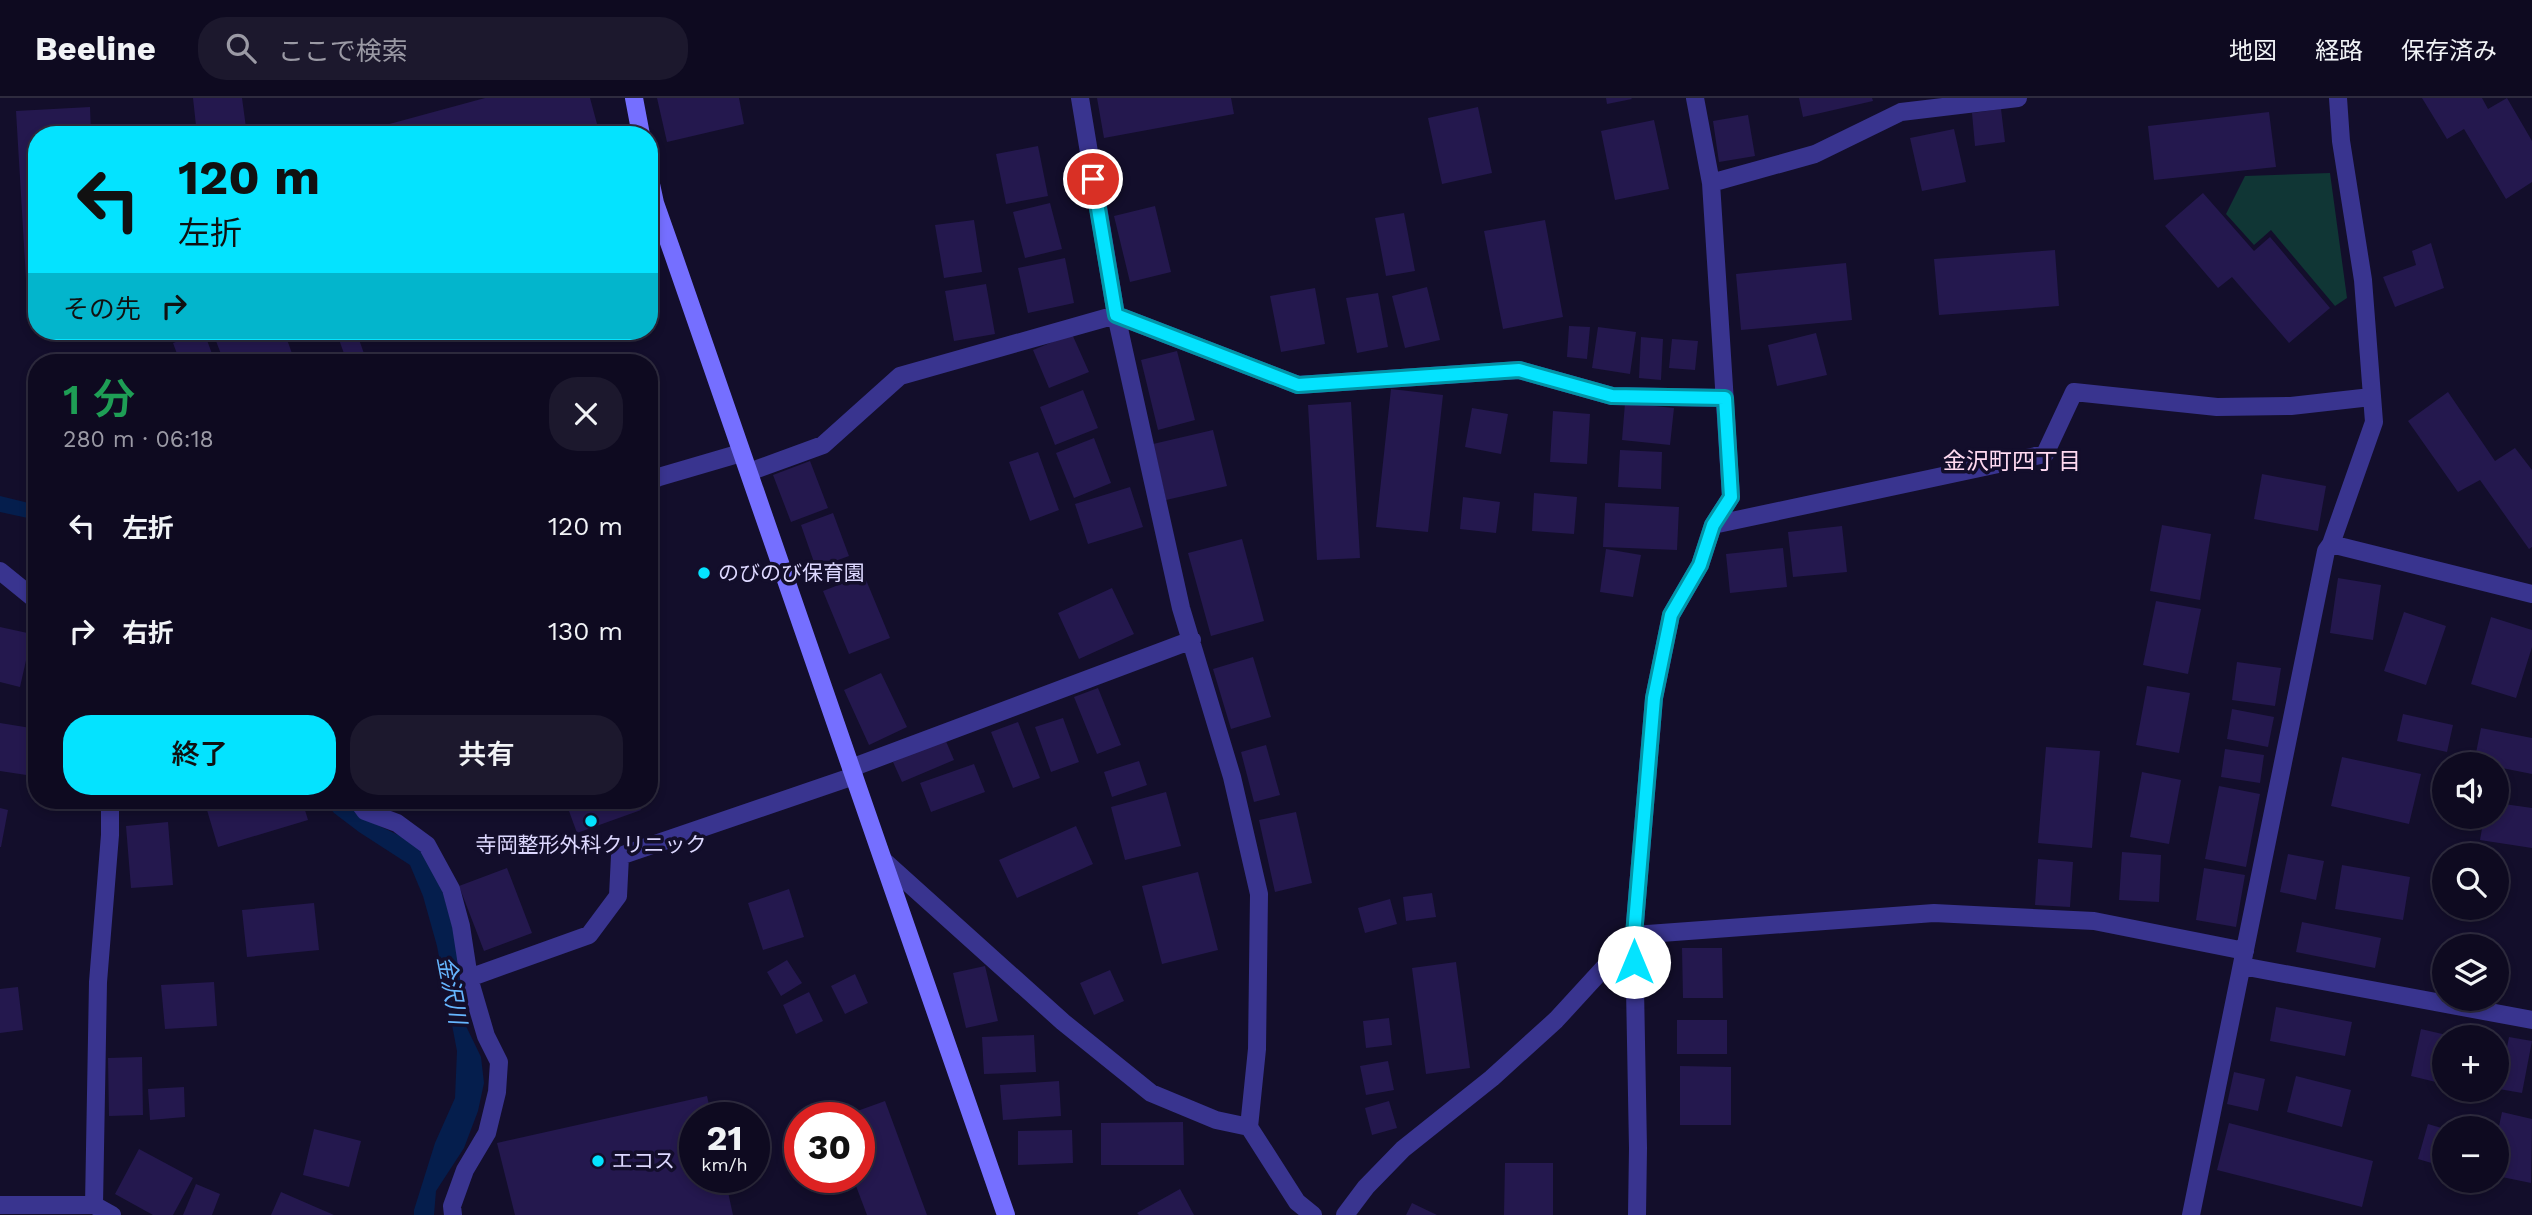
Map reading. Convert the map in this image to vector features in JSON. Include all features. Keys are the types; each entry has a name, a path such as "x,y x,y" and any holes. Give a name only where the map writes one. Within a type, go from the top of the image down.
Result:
{"street":[{"path":"634,98 639,126"},
{"path":"1080,98 1116,315 1181,608 1232,777 1259,894 1257,1049 1249,1126 1297,1202 1313,1215"},
{"path":"1637,1215 1634,935 1654,698 1671,615 1700,565 1713,525 1731,497 1711,183 1695,98"},
{"path":"1711,183 1815,154 1901,112 2018,98"},
{"path":"2191,1215 2326,551 2331,544 2374,422 2363,280 2341,141 2338,98"},
{"path":"658,212 1006,1215"},
{"path":"749,472 823,445 900,376 1116,315 1298,385 1519,370 1612,396 1725,398"},
{"path":"1713,525 2045,454 2074,392 2217,407 2291,406 2371,397"},
{"path":"658,478 741,453"},
{"path":"2331,544 2532,594"},
{"path":"0,571 28,594"},
{"path":"469,978 589,935 618,896 620,856 853,772 1192,640"},
{"path":"93,1205 98,982 110,809"},
{"path":"364,809 397,823 427,845 451,889 461,926 469,978 486,1036 499,1062 497,1092 487,1133 465,1170 452,1206 453,1215"},
{"path":"884,861 1063,1022 1151,1093 1216,1120 1249,1126"},
{"path":"1345,1215 1366,1187 1403,1149 1493,1078 1556,1020 1634,935 1934,913 2094,921 2243,958 2532,1020"},
{"path":"0,1205 93,1205 112,1215"}],"green space":[{"path":"2330,173 2347,298 2335,306 2271,230 2254,245 2226,214 2245,176"}],"water":[{"path":"0,496 28,503 28,518 0,512"},
{"name":"金沢川","path":"331,809 355,809 371,822 413,842 432,865 460,954 466,1026 481,1057 484,1083 478,1111 464,1148 436,1191 434,1215 414,1215 414,1210 435,1143 455,1098 457,1051 437,946 423,896 410,865"}],"building":[{"path":"193,98 242,98 246,126 196,126"},
{"path":"485,98 590,98 598,126 382,126"},
{"path":"657,98 739,98 744,124 667,142"},
{"path":"1097,98 1231,98 1234,114 1104,138"},
{"path":"1606,98 1631,98 1632,99 1607,104"},
{"path":"1799,98 1872,98 1873,101 1803,117"},
{"path":"2422,98 2482,98 2488,109 2507,98 2532,141 2532,182 2506,199 2464,129 2447,139"},
{"path":"90,107 91,126 28,126 26,279 16,111"},
{"path":"1478,107 1492,173 1442,184 1428,118"},
{"path":"2001,109 2005,142 1975,146 1972,113"},
{"path":"2269,112 2276,167 2154,180 2148,126"},
{"path":"1748,115 1755,156 1719,162 1713,121"},
{"path":"1654,120 1669,189 1615,200 1601,131"},
{"path":"1954,129 1966,182 1922,191 1910,138"},
{"path":"1038,146 1048,196 1006,204 996,154"},
{"path":"2203,193 2254,251 2270,237 2330,308 2289,343 2232,277 2218,288 2165,226"},
{"path":"1050,203 1062,249 1025,258 1013,212"},
{"path":"1155,206 1171,272 1130,282 1114,216"},
{"path":"1404,213 1415,271 1386,276 1375,218"},
{"path":"974,220 982,272 944,278 935,225"},
{"path":"1545,220 1563,317 1503,329 1484,231"},
{"path":"2431,243 2444,288 2395,307 2383,277 2416,265 2412,251"},
{"path":"2055,250 2059,306 1939,315 1934,259"},
{"path":"1065,258 1074,303 1028,313 1018,268"},
{"path":"1846,263 1852,320 1741,330 1736,274"},
{"path":"986,284 995,334 954,341 945,291"},
{"path":"1427,287 1440,340 1405,348 1392,296"},
{"path":"1315,288 1325,344 1281,352 1270,296"},
{"path":"1378,293 1388,347 1357,353 1346,298"},
{"path":"1569,326 1590,327 1587,359 1567,357"},
{"path":"1598,327 1636,332 1630,374 1592,368"},
{"path":"1816,333 1827,375 1777,386 1768,345"},
{"path":"1072,334 1089,372 1049,388 1033,350"},
{"path":"1641,337 1663,339 1661,380 1639,378"},
{"path":"1672,339 1698,341 1695,370 1669,368"},
{"path":"181,340 207,340 212,354 177,354 173,343"},
{"path":"216,340 287,340 292,354 221,354"},
{"path":"339,340 359,340 364,354 344,354"},
{"path":"1177,351 1195,420 1158,430 1141,360"},
{"path":"1391,389 1443,395 1428,532 1376,527"},
{"path":"1083,390 1098,428 1055,445 1040,407"},
{"path":"2448,392 2495,461 2515,448 2532,470 2532,547 2529,549 2480,480 2458,492 2408,421"},
{"path":"1351,402 1360,558 1317,560 1308,405"},
{"path":"1625,403 1674,408 1670,445 1622,440"},
{"path":"1472,408 1508,414 1501,454 1465,447"},
{"path":"1553,411 1590,414 1587,464 1550,462"},
{"path":"1213,430 1227,486 1166,500 1153,444"},
{"path":"1094,438 1111,483 1074,498 1056,453"},
{"path":"1620,450 1662,452 1661,489 1618,487"},
{"path":"1038,452 1059,510 1030,521 1009,462"},
{"path":"810,461 828,508 791,522 773,475"},
{"path":"2262,474 2326,486 2318,531 2254,519"},
{"path":"1130,487 1143,527 1088,544 1075,504"},
{"path":"1534,493 1577,497 1574,534 1532,531"},
{"path":"1463,497 1500,502 1496,533 1460,529"},
{"path":"1605,503 1679,507 1677,550 1603,547"},
{"path":"833,513 849,556 816,568 801,525"},
{"path":"2162,525 2211,534 2200,600 2150,591"},
{"path":"1842,526 1847,572 1793,577 1788,532"},
{"path":"1242,539 1264,621 1211,636 1188,553"},
{"path":"1783,548 1787,587 1730,593 1726,554"},
{"path":"1606,549 1641,555 1633,597 1600,592"},
{"path":"864,575 890,638 849,654 823,591"},
{"path":"2338,578 2381,585 2373,640 2330,633"},
{"path":"1112,588 1134,634 1079,659 1058,613"},
{"path":"2156,601 2201,609 2188,674 2143,665"},
{"path":"2404,612 2446,626 2426,685 2384,671"},
{"path":"2491,617 2532,630 2532,647 2516,698 2471,684"},
{"path":"0,627 28,633 28,652 20,687 0,682"},
{"path":"1253,657 1271,717 1231,729 1213,669"},
{"path":"2237,662 2281,668 2275,706 2232,700"},
{"path":"881,673 907,727 869,745 844,690"},
{"path":"2147,686 2190,693 2179,753 2136,745"},
{"path":"1098,688 1121,745 1097,754 1074,697"},
{"path":"2232,709 2274,717 2268,747 2227,739"},
{"path":"2403,714 2453,725 2447,752 2397,741"},
{"path":"1063,718 1079,762 1051,772 1035,727"},
{"path":"1018,722 1040,778 1013,788 991,732"},
{"path":"0,723 28,728 28,775 0,771"},
{"path":"2481,728 2532,738 2532,774 2509,769 2509,752 2476,752"},
{"path":"945,739 954,760 902,782 893,762"},
{"path":"1266,745 1280,795 1254,802 1241,752"},
{"path":"2046,747 2100,751 2092,848 2038,843"},
{"path":"2225,749 2264,755 2260,783 2221,777"},
{"path":"2342,757 2421,774 2409,824 2331,806"},
{"path":"1139,761 1147,785 1112,797 1104,772"},
{"path":"974,764 985,792 931,812 920,783"},
{"path":"2142,772 2181,780 2169,844 2130,837"},
{"path":"2219,786 2260,794 2246,867 2205,859"},
{"path":"1166,792 1181,846 1125,860 1111,807"},
{"path":"2509,805 2532,808 2532,848 2480,840 2482,829 2509,829"},
{"path":"0,808 8,810 1,847 0,847"},
{"path":"207,809 305,809 308,820 218,847"},
{"path":"568,809 641,809 641,810 577,833"},
{"path":"1296,812 1312,883 1275,892 1259,820"},
{"path":"168,822 173,885 131,888 126,826"},
{"path":"1076,826 1093,864 1017,898 999,860"},
{"path":"2122,852 2161,855 2159,902 2119,900"},
{"path":"2288,854 2324,861 2316,900 2280,892"},
{"path":"2038,859 2073,862 2070,907 2035,905"},
{"path":"2342,865 2410,877 2403,920 2335,909"},
{"path":"507,868 532,933 484,951 459,886"},
{"path":"2204,868 2245,875 2236,927 2196,920"},
{"path":"1198,872 1218,950 1162,964 1142,886"},
{"path":"789,889 804,937 763,950 748,903"},
{"path":"1432,893 1436,917 1406,921 1403,897"},
{"path":"1390,899 1397,924 1365,933 1358,908"},
{"path":"314,903 319,950 247,957 242,910"},
{"path":"2302,922 2381,938 2375,968 2296,952"},
{"path":"1682,948 1722,948 1723,998 1683,998"},
{"path":"787,960 802,983 781,996 767,972"},
{"path":"1456,962 1470,1068 1426,1074 1412,968"},
{"path":"985,966 998,1021 966,1028 953,973"},
{"path":"1110,970 1124,1001 1094,1015 1080,983"},
{"path":"855,974 868,1003 845,1014 831,986"},
{"path":"214,982 217,1026 165,1029 161,985"},
{"path":"18,987 23,1030 0,1033 0,989"},
{"path":"809,992 823,1021 796,1034 783,1005"},
{"path":"2276,1007 2352,1022 2345,1056 2270,1041"},
{"path":"1389,1018 1392,1045 1366,1048 1363,1021"},
{"path":"1677,1020 1727,1020 1727,1054 1677,1054"},
{"path":"2421,1029 2432,1032 2432,1081 2411,1076"},
{"path":"1034,1035 1036,1072 984,1074 982,1037"},
{"path":"2509,1037 2532,1041 2522,1093 2509,1091"},
{"path":"142,1057 143,1115 109,1116 108,1058"},
{"path":"1388,1061 1394,1090 1366,1095 1360,1066"},
{"path":"1680,1066 1731,1067 1731,1125 1680,1125"},
{"path":"2234,1072 2265,1079 2258,1111 2227,1104"},
{"path":"2296,1076 2351,1090 2342,1127 2287,1112"},
{"path":"1059,1081 1061,1116 1003,1120 1000,1085"},
{"path":"184,1087 185,1117 150,1120 148,1089"},
{"name":"エコス","path":"707,1096 708,1102 680,1102"},
{"path":"885,1101 927,1215 867,1215 859,1193 875,1193 875,1105"},
{"path":"1389,1101 1397,1128 1372,1135 1365,1108"},
{"name":"エコス","path":"679,1102 679,1193 728,1193 733,1215 515,1215 497,1143"},
{"path":"2502,1112 2532,1119 2531,1183 2509,1178 2509,1116 2501,1116"},
{"path":"1183,1122 1184,1165 1101,1165 1101,1123"},
{"path":"2229,1123 2373,1161 2362,1207 2217,1170"},
{"path":"2428,1124 2432,1125 2432,1163 2418,1159"},
{"path":"314,1129 361,1141 349,1187 303,1175"},
{"path":"1072,1130 1073,1163 1018,1165 1018,1131"},
{"path":"139,1149 193,1178 173,1215 153,1215 115,1194"},
{"path":"1505,1163 1553,1163 1553,1215 1504,1215"},
{"path":"196,1184 220,1194 212,1215 183,1215"},
{"path":"1180,1189 1194,1215 1137,1213"},
{"path":"281,1192 334,1215 271,1215"},
{"path":"1412,1203 1437,1215 1406,1215"}],"place":[{"name":"のびのび保育園","path":"704,573"},
{"name":"寺岡整形外科クリニック","path":"591,821"},
{"name":"エコス","path":"598,1161"}],"district":[{"name":"金沢町四丁目","path":"2012,461"}],"route":[{"path":"1093,179 1116,315 1298,385 1519,370 1612,396 1725,398 1731,497 1713,525 1700,565 1671,615 1654,698 1634,962"}]}
